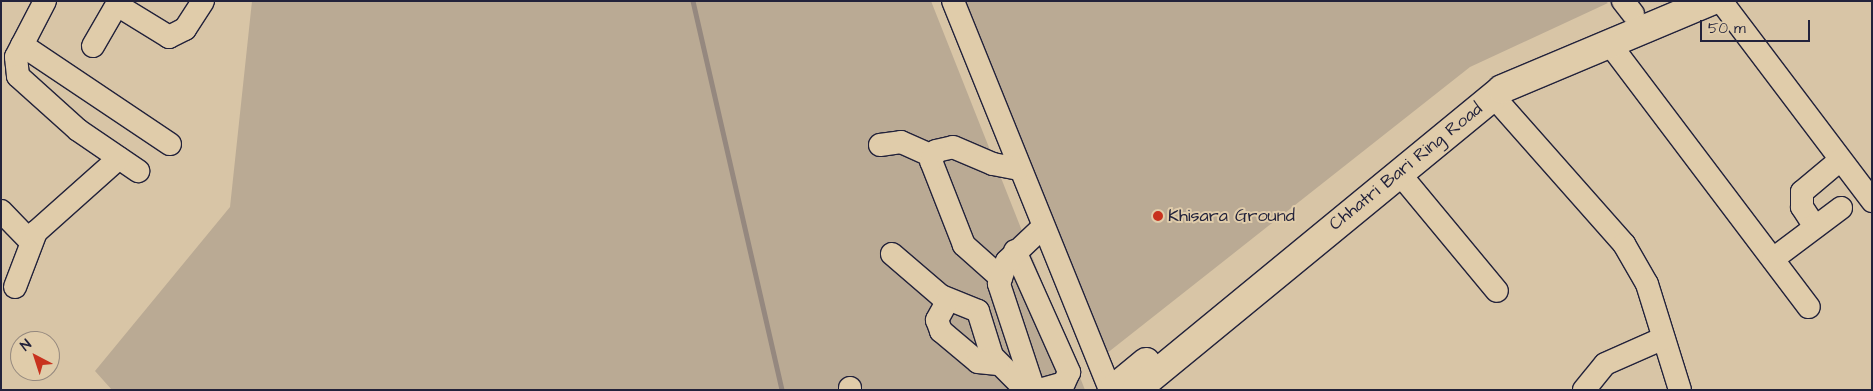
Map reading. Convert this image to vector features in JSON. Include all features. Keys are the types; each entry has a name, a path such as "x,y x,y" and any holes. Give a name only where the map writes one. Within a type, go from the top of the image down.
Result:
{"main road":[{"name":"Chhatri Bari Ring Road","path":"1111,390 1492,73 1628,7 1663,1"},
{"name":"Chhatri Bari Ring Road","path":"1136,390 1493,96 1609,43 1710,1"}],"street":[{"path":"46,1 22,45 15,66 22,83 138,172"},
{"path":"93,46 118,3 169,38 185,29 203,1"},
{"path":"953,1 1018,169 1111,390"},
{"path":"1720,1 1872,201"},
{"path":"1609,43 1809,307"},
{"path":"22,45 170,144"},
{"path":"1493,96 1624,244 1647,284 1680,390"},
{"path":"880,145 901,142 932,156 964,245 1001,278"},
{"path":"932,156 953,146 993,164 1018,169"},
{"path":"14,287 31,242 47,220 119,158"},
{"path":"1815,227 1802,207 1802,192 1840,160"},
{"path":"1399,173 1497,291"},
{"path":"1773,259 1841,208"},
{"path":"1,211 31,242"},
{"path":"1034,390 1000,296 1001,278 1015,251 1042,228"},
{"path":"1015,251 1069,376 1056,387 1040,390"},
{"path":"892,254 948,300 966,304 983,317 987,345 998,364 1026,390"},
{"path":"948,300 937,320 941,331 978,362 998,364"},
{"path":"1046,324 1076,308"},
{"path":"1584,390 1612,359 1664,338"}],"shaded area":[{"path":"252,1 931,1 1085,390 112,390 95,371 230,207"},
{"name":"Khisara Ground","path":"956,1 1605,1 1608,3 1470,67 1092,365"}],"waterway":[{"path":"693,1 782,390"}],"place":[{"name":"Khisara Ground","path":"1158,216"}]}
